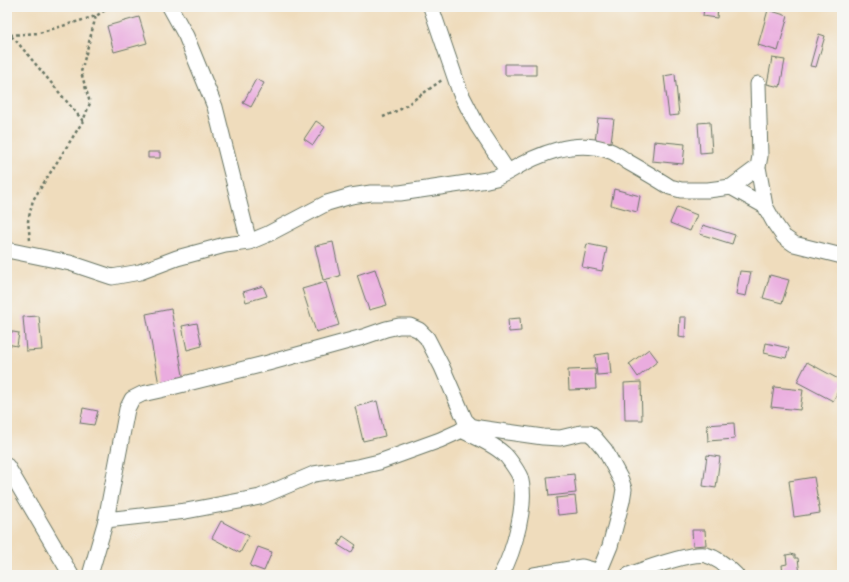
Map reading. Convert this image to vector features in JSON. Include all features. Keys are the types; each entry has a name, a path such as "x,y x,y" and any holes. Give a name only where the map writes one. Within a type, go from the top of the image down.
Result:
{"street":[{"path":"170,7 186,36 215,107 249,242"},
{"path":"431,7 460,92 477,125 508,172"},
{"path":"758,84 760,156 758,167 765,206 784,238 794,244 842,256"},
{"path":"7,250 70,263 112,277 140,272 177,258 226,245 249,242 268,234 327,203 351,196 371,193 400,193 487,180 496,178 524,163 555,150 572,147 594,147 610,151 670,187 681,190 708,190 732,187 758,167"},
{"path":"732,187 765,206"},
{"path":"90,575 106,520 124,426 132,399 142,394 297,355 363,337 386,328 399,326 410,326 419,330 427,338 442,367 465,420 466,428 505,454 520,476 523,500 508,563 502,575"},
{"path":"106,520 186,511 260,497 314,474 379,462 440,440 466,428 560,438 589,433 605,450 621,480 624,489 610,546 599,574 582,567 534,575"},
{"path":"7,466 71,575"},
{"path":"629,575 686,557 698,555 706,555 716,559 736,575"}],"path":[{"path":"10,35 39,33 96,16 110,7"},
{"path":"33,255 29,237 28,221 33,200 83,120 90,103 81,72 96,16"},
{"path":"7,32 46,75 83,120"},
{"path":"382,117 401,109 442,80 450,61"}],"building":[{"path":"704,7 718,7 717,18 703,16"},
{"path":"768,10 788,16 778,51 758,45"},
{"path":"139,17 147,43 114,52 107,26"},
{"path":"819,34 825,36 816,67 810,66"},
{"path":"772,58 785,60 780,87 767,84"},
{"path":"505,64 536,64 536,75 505,75"},
{"path":"675,74 679,115 669,116 664,76"},
{"path":"256,79 264,83 251,107 243,103"},
{"path":"598,118 614,119 611,142 595,141"},
{"path":"316,121 325,127 313,145 304,139"},
{"path":"710,122 712,152 700,153 698,123"},
{"path":"654,141 685,144 683,164 652,161"},
{"path":"148,152 160,152 160,158 148,158"},
{"path":"614,189 640,196 637,212 611,205"},
{"path":"677,207 697,215 690,231 670,223"},
{"path":"703,225 735,235 732,244 700,234"},
{"path":"333,242 340,276 323,280 315,246"},
{"path":"587,244 607,248 602,271 582,267"},
{"path":"375,269 387,305 369,310 357,275"},
{"path":"740,271 751,272 746,296 736,294"},
{"path":"770,275 789,280 782,303 763,298"},
{"path":"326,282 339,325 316,332 302,289"},
{"path":"263,286 267,296 246,302 243,292"},
{"path":"171,309 185,386 160,390 146,314"},
{"path":"39,316 42,350 26,351 23,317"},
{"path":"680,317 686,317 685,338 679,337"},
{"path":"520,318 521,331 509,332 508,319"},
{"path":"197,323 202,346 187,350 182,326"},
{"path":"7,331 19,333 17,346 7,344"},
{"path":"766,343 789,348 786,358 764,353"},
{"path":"649,349 658,361 638,377 629,364"},
{"path":"609,353 611,374 597,375 595,355"},
{"path":"807,362 842,381 842,384 833,401 797,382"},
{"path":"595,369 596,389 569,390 568,370"},
{"path":"641,382 642,420 625,420 624,383"},
{"path":"774,387 803,390 800,410 771,407"},
{"path":"377,401 385,436 363,441 355,407"},
{"path":"83,408 98,411 94,425 80,423"},
{"path":"734,423 735,439 708,441 707,425"},
{"path":"707,455 720,457 716,488 703,486"},
{"path":"574,474 576,493 549,496 547,477"},
{"path":"814,477 820,513 794,517 789,481"},
{"path":"575,496 577,513 558,515 556,498"},
{"path":"221,521 249,536 240,553 212,538"},
{"path":"692,530 705,530 706,545 693,546"},
{"path":"343,536 356,545 351,553 338,545"},
{"path":"258,547 272,552 264,571 250,566"},
{"path":"786,555 795,555 795,558 798,558 800,575 783,575 782,565 787,564"}]}
